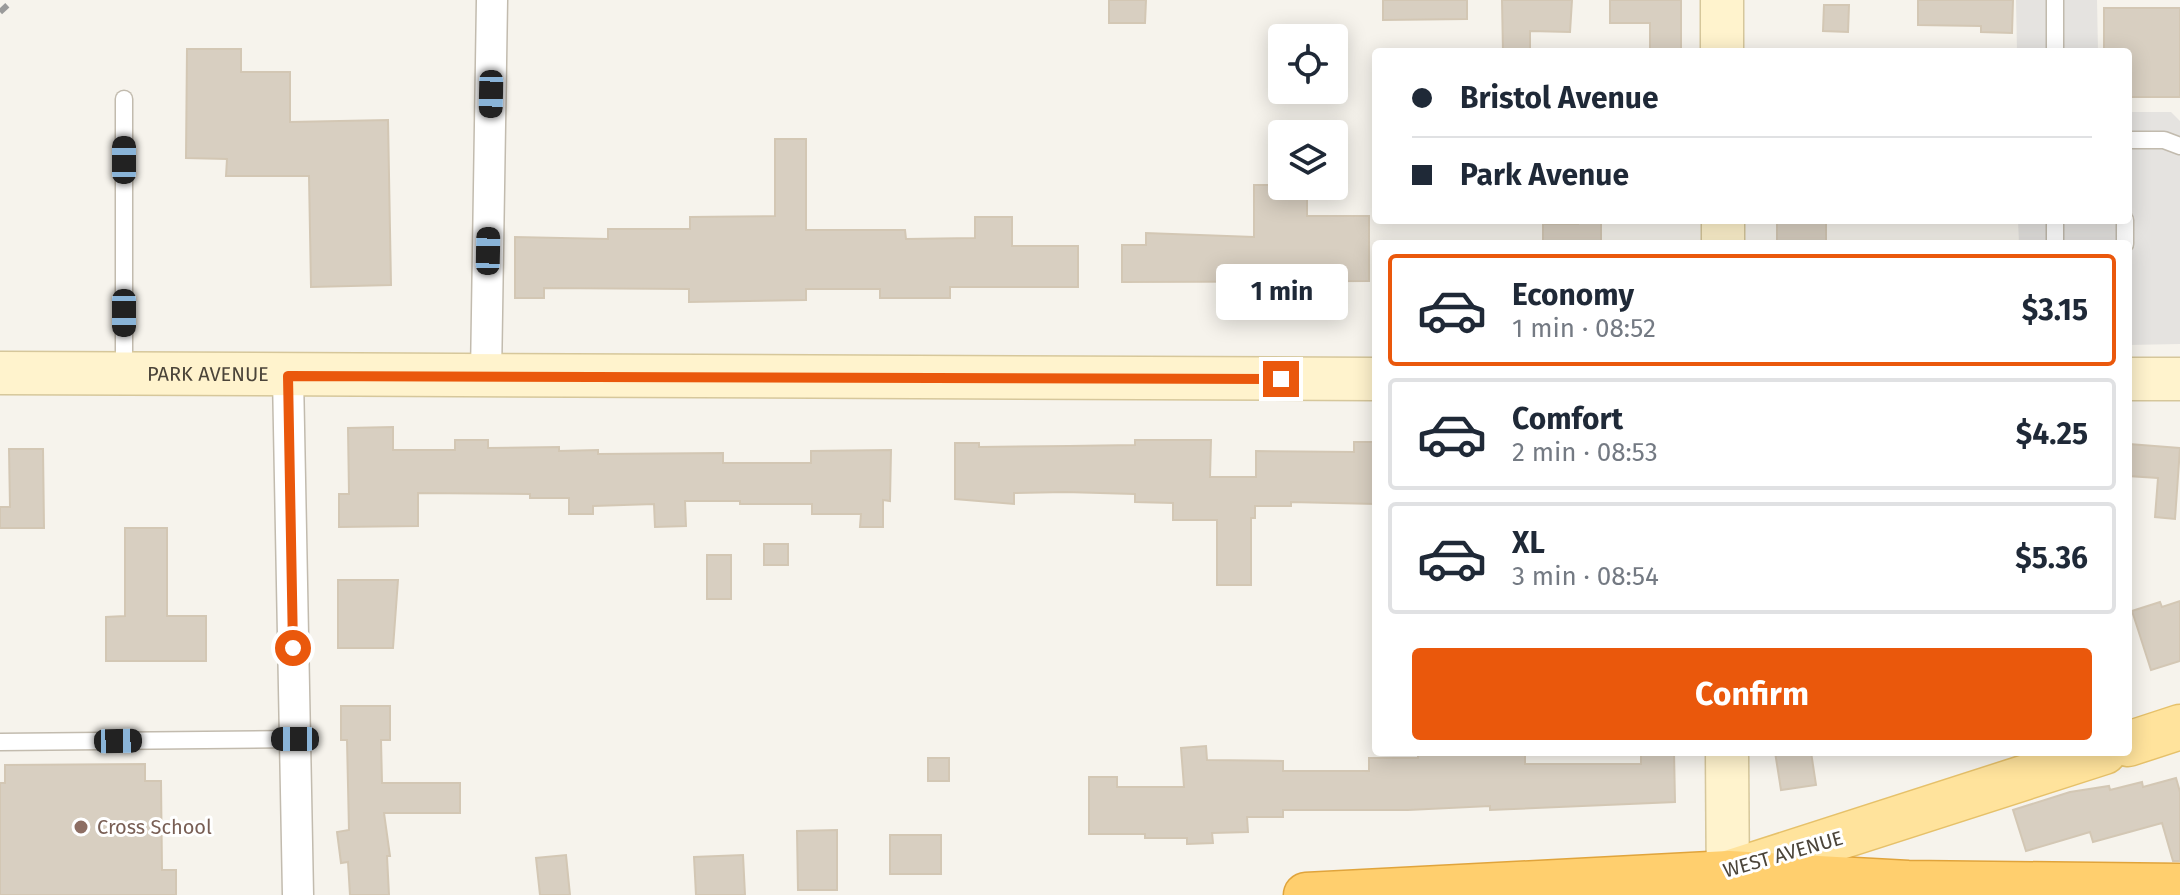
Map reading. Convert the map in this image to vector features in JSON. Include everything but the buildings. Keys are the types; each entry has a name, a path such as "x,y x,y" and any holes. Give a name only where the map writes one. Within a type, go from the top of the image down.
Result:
{"highway":[{"path":"1728,884 1908,889 2165,889"},
{"name":"WEST AVENUE","path":"1306,895 1728,884"}],"main road":[{"path":"1722,0 1722,48"},
{"name":"PARK AVENUE","path":"0,373 1372,379"},
{"path":"2132,379 2180,379"},
{"path":"2132,743 2180,727"},
{"path":"1727,756 1728,884"},
{"name":"WEST AVENUE","path":"1728,884 2093,756"}],"street":[{"path":"486,376 492,0"},
{"path":"288,376 298,895"}],"lane":[{"path":"2055,0 2055,48"},
{"path":"124,99 124,375"},
{"path":"2132,140 2164,140 2180,146"},
{"path":"0,742 295,739"}],"shaded area":[{"path":"2016,0 2097,0 2098,48 2017,48"},
{"path":"2132,112 2171,112 2180,121 2180,344 2132,345 2132,240 2019,240 2018,224 2132,224"}],"railway":[{"path":"0,12 13,0"}],"place":[{"name":"Cross School","path":"81,827"}],"route":[{"path":"293,648 288,376 1281,379"}]}
